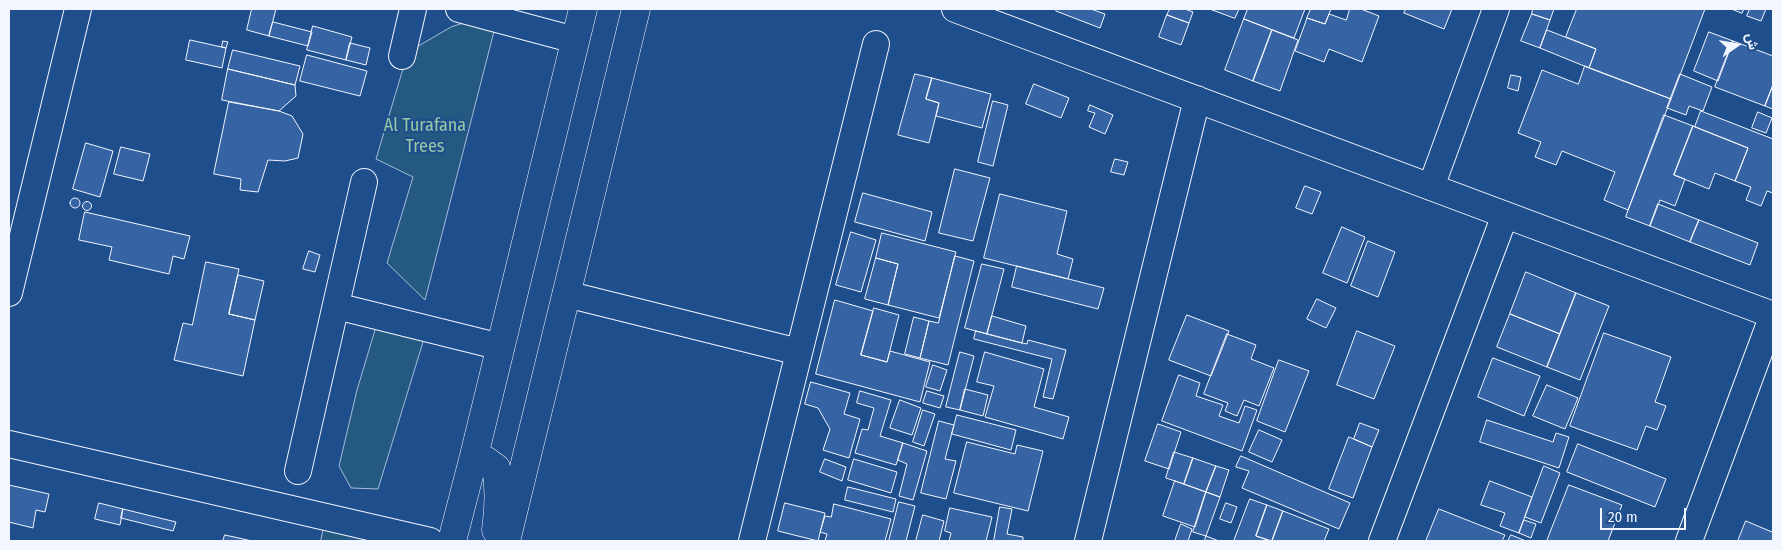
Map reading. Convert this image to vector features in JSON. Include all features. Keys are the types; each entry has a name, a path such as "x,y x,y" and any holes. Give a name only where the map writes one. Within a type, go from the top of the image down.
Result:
{"main road":[{"path":"452,541 583,9"},
{"path":"506,541 636,9"},
{"path":"473,460 485,460 496,468 499,509 495,541"}],"street":[{"path":"9,293 78,9"},
{"path":"402,56 413,9"},
{"path":"459,9 576,40"},
{"path":"954,9 1773,315 1689,541"},
{"path":"1431,187 1496,9"},
{"path":"752,541 876,44"},
{"path":"1088,541 1196,99"},
{"path":"298,471 364,182"},
{"path":"1382,541 1505,215"},
{"path":"566,294 799,352"},
{"path":"336,306 500,346"},
{"path":"9,444 430,541"}],"green space":[{"name":"Al Turafana Trees","path":"499,12 425,300 387,263 413,177 376,159 408,52 451,27"},
{"path":"400,309 427,329 378,489 351,488 339,466 357,390 375,330"},
{"path":"325,522 377,525 370,541 321,541"}],"building":[{"path":"252,9 276,9 269,36 247,30"},
{"path":"1057,9 1091,9 1105,14 1100,28 1056,11"},
{"path":"1170,9 1185,9 1193,12 1189,23 1167,15"},
{"path":"1210,9 1239,9 1235,18"},
{"path":"1248,9 1305,9 1294,38 1244,19"},
{"path":"1311,9 1331,9 1325,24 1307,18"},
{"path":"1350,9 1361,9 1379,16 1362,62 1329,49 1324,62 1295,51 1307,18 1325,24 1329,14 1346,20"},
{"path":"1406,9 1452,9 1444,29 1404,13"},
{"path":"1533,9 1554,9 1550,20 1532,14"},
{"path":"1577,9 1705,9 1671,99 1589,68 1596,49 1566,37"},
{"path":"1732,9 1744,9 1742,13"},
{"path":"1750,9 1766,9 1761,21 1747,16"},
{"path":"1532,14 1550,20 1540,48 1521,41"},
{"path":"1167,15 1189,23 1181,45 1159,37"},
{"path":"1244,19 1272,30 1253,81 1225,70"},
{"path":"273,22 312,32 308,46 269,36"},
{"path":"313,26 352,37 346,60 307,50"},
{"path":"1272,30 1298,40 1280,91 1253,81"},
{"path":"1547,30 1596,49 1589,68 1540,48"},
{"path":"1709,32 1733,41 1718,81 1694,71"},
{"path":"190,40 226,48 222,68 186,60"},
{"path":"223,41 228,42 226,48 222,47"},
{"path":"1733,41 1773,56 1773,85 1765,106 1715,87"},
{"path":"350,43 370,48 366,65 346,60"},
{"path":"233,50 300,66 295,85 228,69"},
{"path":"307,55 367,71 360,96 300,81"},
{"path":"1585,66 1671,99 1628,210 1604,200 1615,172 1562,151 1556,165 1535,157 1541,142 1518,133 1542,70 1578,84"},
{"path":"228,69 295,85 296,96 279,111 222,100"},
{"path":"915,74 932,78 926,99 939,103 929,143 898,135"},
{"path":"1680,74 1712,87 1703,111 1689,106 1686,115 1667,108"},
{"path":"1511,75 1521,77 1518,91 1508,88"},
{"path":"932,78 991,94 982,128 936,116 939,103 926,99"},
{"path":"1034,84 1069,98 1061,118 1026,104"},
{"path":"1773,85 1773,109 1765,106"},
{"path":"993,101 1008,105 993,166 978,162"},
{"path":"229,102 279,111 292,116 303,134 298,158 285,161 268,160 258,192 240,190 241,179 214,174"},
{"path":"1090,105 1113,115 1105,134 1089,127 1095,113 1088,111"},
{"path":"1701,111 1773,139 1773,193 1767,191 1761,206 1746,200 1751,187 1735,181 1748,148 1695,127"},
{"path":"1758,112 1772,118 1766,133 1752,128"},
{"path":"1664,115 1693,126 1674,175 1685,179 1675,206 1660,200 1650,226 1626,217"},
{"path":"1693,126 1748,148 1735,181 1715,173 1709,189 1674,175"},
{"path":"86,143 113,151 100,197 73,189"},
{"path":"121,147 150,154 143,181 114,174"},
{"path":"1115,159 1128,162 1124,175 1111,172"},
{"path":"955,169 990,178 973,241 939,233"},
{"path":"1305,186 1321,192 1312,214 1296,208"},
{"path":"863,193 932,212 925,241 855,222"},
{"path":"1000,194 1067,211 1057,254 1073,259 1068,279 984,258"},
{"path":"75,198 80,203 75,208 70,203"},
{"path":"87,202 91,206 87,210 83,206"},
{"path":"1658,204 1699,220 1690,242 1650,226"},
{"path":"85,212 190,236 184,259 173,256 169,274 109,260 112,247 79,240"},
{"path":"1699,220 1758,243 1750,265 1690,242"},
{"path":"1342,227 1365,237 1347,283 1323,273"},
{"path":"851,232 876,240 861,292 836,285"},
{"path":"882,233 956,252 939,318 888,305 898,264 876,258"},
{"path":"1368,241 1395,252 1378,297 1351,286"},
{"path":"309,251 320,255 315,272 303,269"},
{"path":"955,256 974,261 948,365 920,358 929,321 938,323"},
{"path":"876,258 898,264 888,305 865,299"},
{"path":"206,262 239,269 229,314 255,320 243,376 174,360 183,323 192,325"},
{"path":"982,264 1004,269 987,334 965,328"},
{"path":"1017,266 1104,288 1098,309 1012,287"},
{"path":"1526,272 1576,293 1560,334 1510,314"},
{"path":"238,275 264,281 255,320 229,314"},
{"path":"1576,293 1609,306 1580,380 1547,367"},
{"path":"1317,299 1336,308 1326,328 1307,319"},
{"path":"835,300 873,311 861,355 887,362 890,351 930,362 920,402 816,374"},
{"path":"874,308 899,315 887,362 861,355"},
{"path":"1510,314 1560,334 1547,367 1497,347"},
{"path":"1187,315 1229,331 1211,376 1169,360"},
{"path":"992,316 1026,326 1022,343 987,334"},
{"path":"914,317 929,321 920,358 905,354"},
{"path":"976,331 1022,343 1027,344 1028,340 1066,350 1053,399 1043,397 1052,359 974,339"},
{"path":"1357,331 1395,346 1374,399 1337,385"},
{"path":"1604,333 1671,357 1655,402 1666,406 1657,430 1646,426 1637,450 1570,426"},
{"path":"1227,334 1256,345 1251,359 1274,368 1259,406 1244,400 1237,416 1225,411 1228,403 1204,394"},
{"path":"960,352 974,356 960,410 946,407"},
{"path":"985,352 1044,369 1034,407 1069,417 1063,439 985,417 994,386 977,382"},
{"path":"1493,358 1540,376 1524,416 1478,397"},
{"path":"1279,360 1309,371 1285,432 1257,421"},
{"path":"933,365 947,370 940,391 926,387"},
{"path":"1179,375 1200,383 1196,396 1223,405 1219,416 1239,423 1245,406 1257,410 1242,451 1162,421"},
{"path":"811,382 850,393 844,414 860,419 849,458 823,450 830,429 818,408 805,404"},
{"path":"1547,385 1578,398 1565,429 1533,416"},
{"path":"965,389 988,395 983,416 960,410"},
{"path":"860,391 891,400 880,436 903,443 896,465 855,453 862,429 868,430 874,408 857,403"},
{"path":"927,391 944,396 940,408 923,403"},
{"path":"900,400 921,408 912,435 890,428"},
{"path":"923,410 935,414 924,446 913,442"},
{"path":"957,415 1016,430 1011,450 952,434"},
{"path":"1487,420 1553,442 1556,433 1569,437 1559,468 1480,442"},
{"path":"939,421 954,425 945,459 956,461 946,499 921,493"},
{"path":"1360,423 1379,430 1372,447 1354,439"},
{"path":"1158,424 1181,432 1169,469 1145,461"},
{"path":"1259,430 1282,440 1272,462 1249,452"},
{"path":"1349,437 1372,447 1353,498 1329,489"},
{"path":"967,442 1015,454 1017,445 1043,451 1028,511 954,493"},
{"path":"903,443 927,451 913,500 899,496 907,464 898,460"},
{"path":"1578,444 1666,479 1655,507 1567,472"},
{"path":"1174,452 1193,458 1184,484 1166,478"},
{"path":"1241,456 1350,503 1339,529 1242,488 1249,471 1236,467"},
{"path":"1193,458 1216,466 1206,492 1184,484"},
{"path":"825,459 846,467 842,481 820,472"},
{"path":"854,459 897,472 891,493 848,480"},
{"path":"1216,466 1229,470 1220,497 1206,492"},
{"path":"1544,466 1560,473 1541,523 1525,517"},
{"path":"1175,481 1206,492 1195,527 1163,516"},
{"path":"1490,481 1532,497 1519,533 1500,526 1505,513 1481,505"},
{"path":"9,485 49,494 45,512 36,510 33,528 9,522"},
{"path":"1569,485 1622,505 1608,541 1547,541"},
{"path":"848,487 896,499 893,512 845,500"},
{"path":"1206,492 1220,497 1206,536 1193,532"},
{"path":"1250,499 1267,505 1256,536 1270,541 1234,541"},
{"path":"899,502 915,506 906,541 889,541"},
{"path":"99,503 123,509 120,525 95,519"},
{"path":"785,503 825,513 818,541 778,531"},
{"path":"1226,503 1237,507 1231,523 1220,519"},
{"path":"834,504 891,519 885,541 825,541 827,534 820,532 825,516 831,517"},
{"path":"1267,505 1283,511 1272,541 1256,536"},
{"path":"1000,507 1012,509 1007,534 1023,537 1023,541 994,541"},
{"path":"950,508 992,517 986,541 949,541 951,533 945,531"},
{"path":"123,509 176,522 173,531 121,518"},
{"path":"1439,509 1505,535 1502,541 1426,541"},
{"path":"1283,511 1329,529 1324,541 1272,541"},
{"path":"923,515 944,521 939,541 916,541"},
{"path":"1524,520 1536,524 1531,538 1519,533"},
{"path":"1746,521 1772,532 1773,528 1773,541 1738,541"},
{"path":"1181,524 1192,529 1188,541 1175,541"},
{"path":"225,535 252,541 223,541"},
{"path":"1511,535 1526,541 1508,541"},
{"path":"1206,536 1219,541 1205,541"}]}
